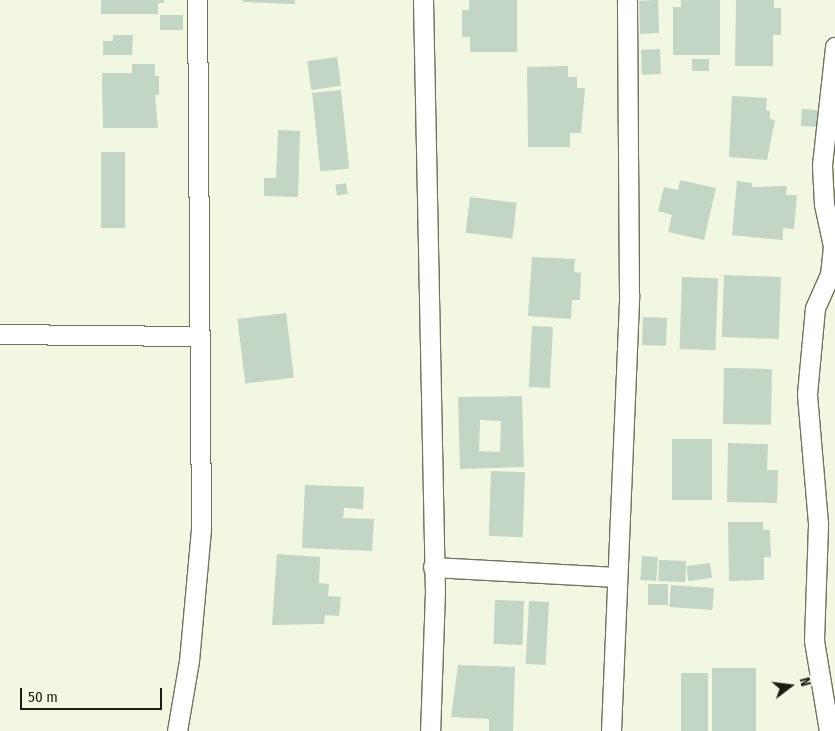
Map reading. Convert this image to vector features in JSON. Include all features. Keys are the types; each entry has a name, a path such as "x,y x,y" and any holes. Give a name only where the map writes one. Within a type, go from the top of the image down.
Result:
{"street":[{"path":"177,731 190,661 201,528 198,336 197,0"},
{"path":"423,0 429,136 434,567 430,731"},
{"path":"611,731 629,294 627,0"},
{"path":"829,731 814,640 827,525 807,394 815,308 830,275 833,246 824,204 822,165 835,47"},
{"path":"0,334 198,336"},
{"path":"434,567 616,578"}],"building":[{"path":"101,0 164,0 164,3 158,3 158,14 101,14"},
{"path":"243,0 295,0 295,4 243,2"},
{"path":"469,0 517,0 517,52 470,52 470,37 462,37 462,10 469,10"},
{"path":"658,0 659,33 640,34 639,1"},
{"path":"681,0 720,0 720,55 673,55 673,7 681,7"},
{"path":"736,0 774,0 774,8 781,8 781,35 773,35 773,66 735,66"},
{"path":"160,15 183,15 183,30 160,30"},
{"path":"113,35 133,35 132,55 103,55 103,41 113,41"},
{"path":"660,49 661,74 642,75 641,50"},
{"path":"337,57 341,86 311,90 307,61"},
{"path":"692,59 709,59 709,71 692,71"},
{"path":"132,64 155,64 155,76 159,76 159,95 155,95 158,128 103,128 102,73 132,73"},
{"path":"568,66 568,77 577,77 577,88 585,88 581,133 570,133 570,147 528,147 527,67"},
{"path":"341,90 349,169 320,172 312,93"},
{"path":"732,96 767,98 766,110 770,111 770,119 775,120 767,160 729,157"},
{"path":"802,109 818,110 817,127 801,126"},
{"path":"278,130 300,131 298,197 264,196 264,178 276,178"},
{"path":"101,152 125,152 125,228 101,228"},
{"path":"680,180 716,188 704,240 668,232 672,215 658,211 664,187 678,190"},
{"path":"737,181 752,183 752,187 787,186 786,195 797,195 794,229 783,228 783,240 732,235"},
{"path":"346,183 348,194 337,196 335,185"},
{"path":"470,197 517,203 512,238 466,233"},
{"path":"532,257 575,259 574,272 581,273 580,300 572,300 571,319 528,316"},
{"path":"724,275 781,277 779,339 722,337"},
{"path":"682,277 718,278 715,350 679,349"},
{"path":"286,313 294,378 245,383 237,319"},
{"path":"643,317 667,318 666,346 642,345"},
{"path":"532,326 553,327 550,388 529,387"},
{"path":"724,368 772,369 771,425 723,424"},
{"path":"522,396 524,467 460,469 458,397","holes":["480,420 501,421 500,452 479,451"]},
{"path":"672,439 712,439 712,500 672,500"},
{"path":"728,443 768,444 767,470 778,470 777,503 727,502"},
{"path":"491,471 525,472 523,537 489,536"},
{"path":"305,485 364,487 363,509 344,508 343,518 374,519 372,551 302,548"},
{"path":"728,522 763,522 763,530 770,530 771,557 764,557 764,580 729,581"},
{"path":"277,554 320,557 319,583 329,584 328,596 341,597 339,616 325,615 324,624 272,625"},
{"path":"642,556 658,557 656,581 640,580"},
{"path":"659,560 686,561 685,582 658,581"},
{"path":"710,563 712,578 688,581 686,566"},
{"path":"648,584 668,584 668,605 648,605"},
{"path":"671,585 714,588 712,610 669,607"},
{"path":"495,600 524,601 522,645 493,644"},
{"path":"529,601 549,602 546,665 526,664"},
{"path":"458,665 515,667 513,731 489,731 489,719 451,717"},
{"path":"712,668 756,668 756,731 712,731"},
{"path":"681,673 708,673 708,731 681,731"}]}
